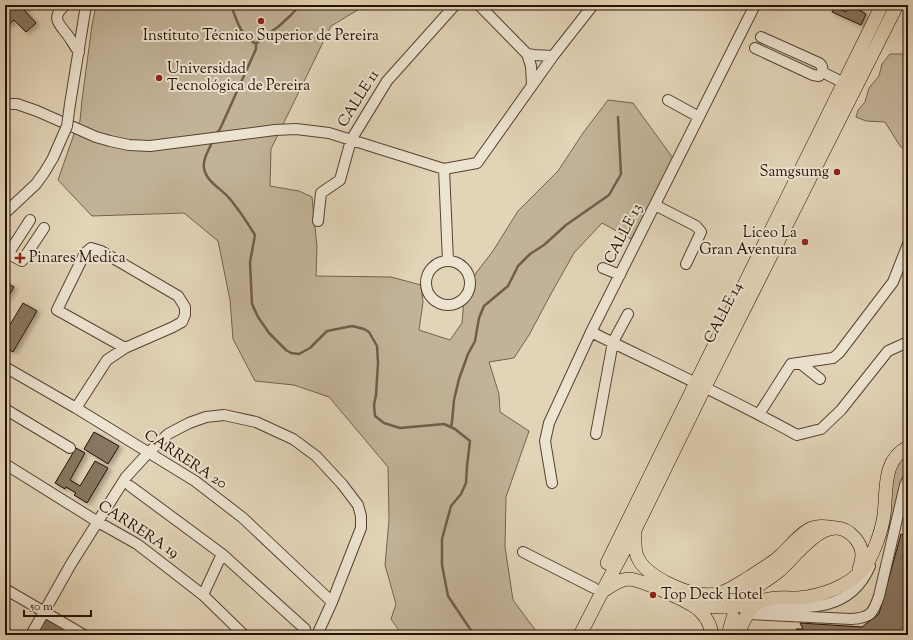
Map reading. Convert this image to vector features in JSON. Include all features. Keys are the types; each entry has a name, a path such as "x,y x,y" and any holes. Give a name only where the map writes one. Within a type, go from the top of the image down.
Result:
{"main road":[{"name":"CALLE 14","path":"615,558 635,530 701,385 882,5"},
{"name":"CALLE 14","path":"571,635 615,558 701,385 897,5"},
{"path":"738,635 743,620 760,602 771,598 814,596 848,582 863,569 868,562 880,531 884,515 886,478 889,469 895,456 908,447"},
{"path":"615,558 630,556 637,558 656,577 676,587 699,595 710,595 723,592 736,586 768,566 806,531 813,527 821,526 836,528 849,533 855,539 860,546 862,557 862,562 856,575"},
{"path":"744,596 778,571 821,532 829,528 836,528"},
{"path":"635,530 637,558"},
{"path":"598,590 626,579 650,585 691,604 699,610 707,619 712,630 712,635"},
{"name":"CALLE 14","path":"580,635 598,590"},
{"path":"691,604 752,609"},
{"path":"728,635 733,617"}],"street":[{"path":"64,5 58,14 58,22 79,52"},
{"path":"5,213 36,184 44,173 53,158 67,126 86,5"},
{"name":"CALLE 11","path":"318,221 321,193 340,180 351,140 387,80 455,5"},
{"path":"479,5 527,54 531,66 532,85"},
{"path":"5,104 18,104 96,137 110,142 129,145 150,146 275,130 329,132 444,169 477,163 553,56 593,5"},
{"name":"CALLE 13","path":"552,483 545,441 549,423 591,332 754,5"},
{"path":"755,48 813,75 819,76 822,72 823,69 819,63 761,38"},
{"path":"527,54 553,56"},
{"path":"822,72 844,83"},
{"path":"668,100 699,117"},
{"path":"444,169 448,261"},
{"path":"655,205 696,226 701,232 686,264"},
{"path":"30,220 7,253 22,261 44,228"},
{"path":"758,414 791,364 833,358 839,353 893,282 908,244"},
{"path":"76,408 106,360 125,348 182,322 185,315 185,307 178,296 101,251 92,248 85,253 57,310 125,348"},
{"path":"448,261 462,265 467,270 471,284 470,291 461,302 447,306 439,304 428,294 426,279 434,266 440,262 448,261"},
{"path":"603,268 620,275"},
{"path":"596,434 612,342 628,314"},
{"path":"591,332 701,385 797,435 821,429 841,410 888,351 908,342"},
{"path":"802,362 812,352"},
{"path":"802,362 820,379"},
{"name":"CARRERA 20","path":"5,367 76,408 195,481 243,518 332,602"},
{"path":"5,409 70,448"},
{"path":"31,635 71,564 126,477 168,434 188,423 206,417 224,415 256,422 293,439 316,456 342,484 358,505 361,516 361,528 332,602 317,635"},
{"name":"CARRERA 19","path":"5,464 98,522 137,544 203,595 244,635"},
{"path":"752,609 850,619 867,616 872,611 879,596 905,485 908,479"},
{"path":"130,486 222,554 305,629"},
{"path":"752,609 813,607 831,604 841,599 856,587 867,572 871,564 877,540"},
{"path":"523,552 598,590"},
{"path":"203,595 222,554"},
{"path":"5,589 84,635"}],"shaded area":[{"path":"96,5 366,5 331,26 271,149 270,186 299,191 312,197 317,247 316,276 391,277 421,285 423,302 419,330 450,340 462,323 464,299 476,273 493,251 518,211 558,171 583,133 608,100 633,103 675,161 631,239 602,223 574,253 529,335 514,358 489,362 499,394 500,412 529,431 506,497 505,547 513,600 539,635 402,635 391,619 396,604 385,565 389,520 388,467 329,397 294,385 255,381 233,339 230,300 218,241 184,213 92,216 58,180 80,121 92,25"},
{"path":"908,50 908,153 900,146 885,122 866,121 856,117 858,110 865,102 869,88 879,76 882,64 890,54 903,54"},
{"path":"908,447 908,479 901,505 877,549 887,478"}],"building":[{"path":"5,5 30,5 24,10 36,23 26,32 14,20 5,28"},
{"path":"845,5 861,5 859,10 866,14 861,25 832,12 834,7 846,12 848,6"},
{"path":"5,282 14,287 5,302"},
{"path":"23,303 37,311 13,352 5,347 5,333"},
{"path":"94,432 119,446 108,464 84,449"},
{"path":"76,448 85,453 70,480 80,486 95,461 108,468 87,503 74,495 76,493 55,483"},
{"path":"901,534 908,536 908,635 800,635 796,629 803,629 800,623 862,627 879,614"},
{"path":"44,611 84,635 31,635"}],"waterway":[{"path":"231,5 237,22 243,32 256,44"},
{"path":"215,135 220,129 225,118 256,49 256,44 267,37 300,5"},
{"path":"451,427 454,400 459,379 468,354 475,341 479,318 484,306 508,286 518,266 530,254 544,245 566,225 609,195 621,174 618,117"},
{"path":"212,141 204,161 205,173 211,181 227,195 255,235 250,262 252,304 258,317 269,333 286,350 291,353 299,354 310,348 327,331 352,326 364,329 369,332 377,346 378,363 374,405 375,416 384,423 400,428 444,424 455,429 470,441 466,483 461,494 451,506 442,539 442,565 448,596 474,635"}],"place":[{"name":"Instituto Técnico Superior de Pereira","path":"261,21"},
{"name":"Universidad Tecnológica de Pereira","path":"159,78"},
{"name":"Samgsumg","path":"837,172"},
{"name":"Liceo La Gran Aventura","path":"805,242"},
{"name":"Pinares Medica","path":"20,258"},
{"name":"Top Deck Hotel","path":"653,595"}]}
